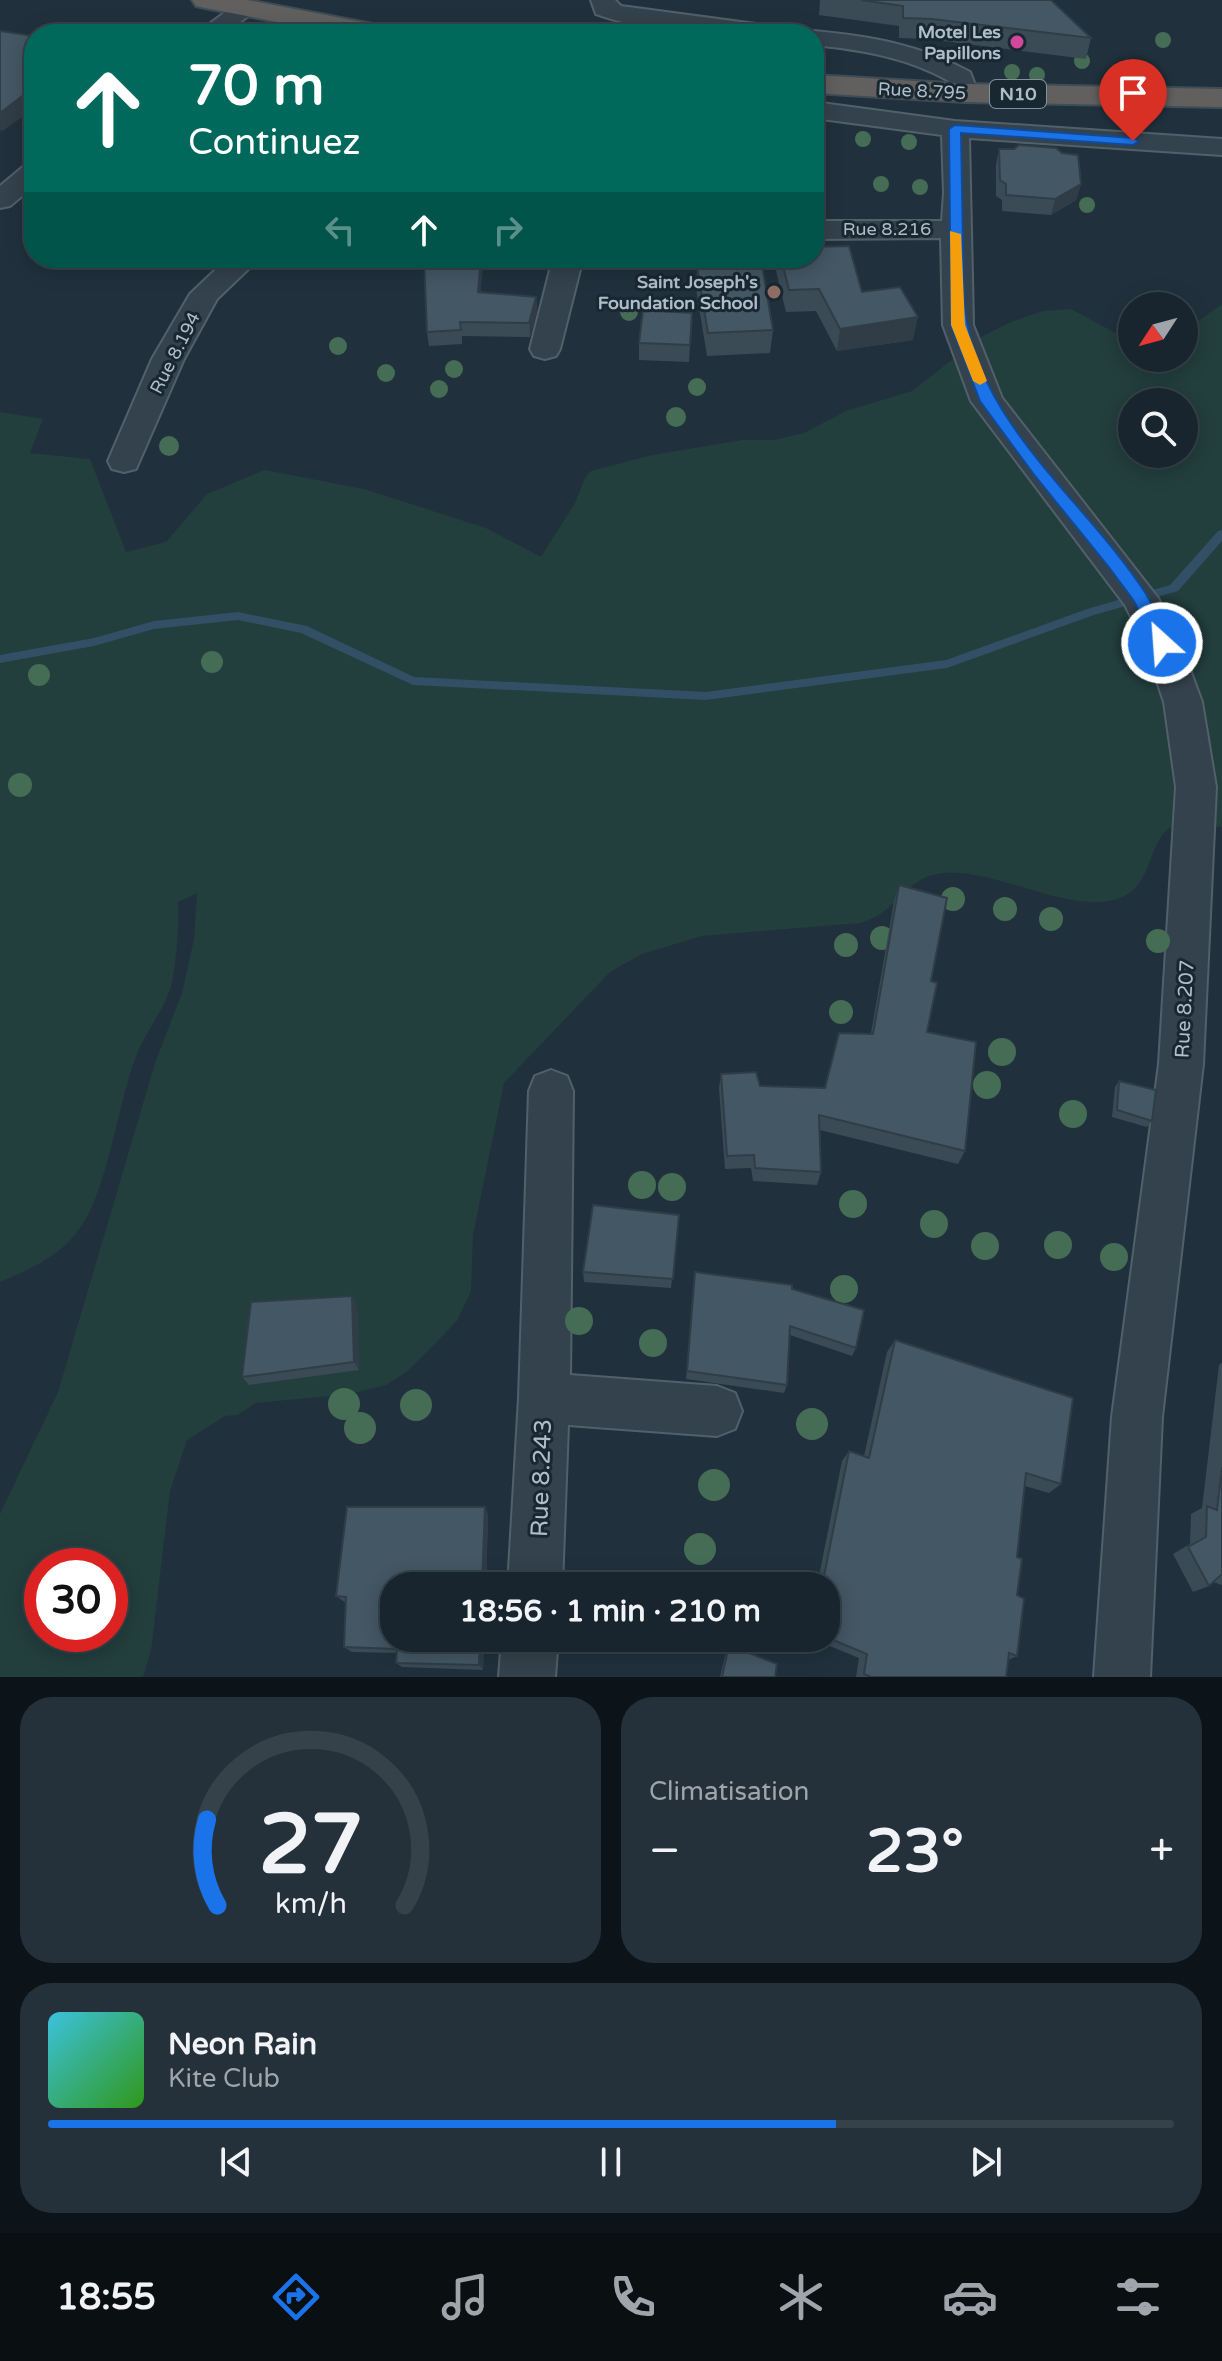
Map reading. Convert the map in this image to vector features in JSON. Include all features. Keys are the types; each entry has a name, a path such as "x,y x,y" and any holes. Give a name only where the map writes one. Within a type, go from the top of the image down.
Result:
{"highway":[{"path":"205,0 328,24"},
{"name":"Rue 8.795","path":"824,85 965,93 1222,98"}],"street":[{"path":"603,0 605,9 616,13 688,24"},
{"path":"223,24 245,9"},
{"path":"824,39 895,49 935,61 961,77 965,93"},
{"path":"824,111 955,129 1222,147"},
{"name":"Rue 8.216","path":"824,230 955,229 958,193 955,129"},
{"path":"0,200 24,180"},
{"name":"Rue 8.207","path":"955,229 958,325 987,401 1140,598 1162,643 1183,702 1196,787 1181,1064 1137,1417 1122,1677"},
{"name":"Rue 8.194","path":"124,461 168,359 205,294 234,268"},
{"path":"545,349 565,268"},
{"path":"544,1398 551,1091"},
{"name":"Rue 8.243","path":"536,1572 544,1398 588,1404 717,1411"},
{"path":"527,1677 529,1652"}],"green space":[{"path":"1222,304 1222,827 1184,822 1169,829 1161,837 1139,883 1130,893 1117,899 1097,902 1074,900 980,876 937,874 921,880 881,914 861,923 702,936 642,954 610,972 504,1083 473,1235 471,1291 457,1321 408,1371 386,1385 350,1394 256,1403 237,1415 225,1416 187,1440 170,1491 151,1651 143,1677 0,1677 0,1514 58,1392 155,1063 182,993 194,939 197,893 178,902 172,982 135,1059 105,1170 89,1212 72,1238 54,1254 0,1282 0,412 43,419 30,453 90,459 126,552 166,542 207,494 265,470 364,489 486,528 541,557 591,471 652,455 742,440 774,440 804,433 846,411 912,391 981,337 1011,322 1043,311 1071,309 1118,334 1118,372 1198,372 1198,321"}],"building":[{"path":"861,0 1051,0 1091,38 903,18 903,6"},
{"path":"0,31 24,35 24,95 0,113"},
{"path":"1019,145 1056,148 1062,153 1078,155 1081,184 1055,199 1006,195 1006,184 1000,180 999,149 1014,149"},
{"path":"849,246 862,292 900,287 918,317 840,329 819,289 789,290 784,268 824,268 824,247"},
{"path":"424,268 480,268 478,292 536,297 529,323 460,322 461,330 427,332"},
{"path":"697,268 763,268 773,330 708,333"},
{"path":"643,310 692,313 690,345 639,343"},
{"path":"899,885 947,898 931,981 937,983 927,1032 976,1042 965,1151 819,1115 821,1172 755,1168 754,1155 727,1156 721,1074 756,1072 760,1086 825,1088 839,1033 873,1034"},
{"path":"1119,1081 1156,1090 1152,1121 1117,1110"},
{"path":"593,1205 679,1215 673,1279 583,1272"},
{"path":"695,1272 792,1285 792,1289 864,1310 856,1348 790,1326 787,1385 687,1371"},
{"path":"352,1296 354,1362 242,1377 251,1302"},
{"path":"895,1340 1073,1398 1061,1484 1026,1473 1017,1557 1022,1559 1017,1595 1024,1599 1017,1656 1009,1653 1006,1677 871,1677 864,1674 867,1654 840,1643 840,1572 825,1572 849,1451 869,1458"},
{"path":"1222,1467 1222,1574 1209,1586 1188,1547 1206,1537 1207,1506 1217,1510"},
{"path":"347,1507 485,1507 483,1572 380,1572 380,1648 344,1647 346,1597 336,1596"},
{"path":"397,1652 479,1652 479,1665 396,1663"},
{"path":"727,1652 747,1652 777,1664 775,1677 722,1677"}],"waterway":[{"path":"0,659 94,642 154,625 238,616 303,629 413,681 706,696 947,664 1091,612 1174,588 1222,534"}],"slow traffic":[{"path":"955,234 958,325 980,381"}],"place":[{"name":"Motel Les Papillons","path":"1017,42"},
{"name":"Saint Joseph's Foundation School","path":"774,292"}],"route":[{"path":"1133,141 955,129 958,325 987,401 1040,473 1114,562 1140,598 1162,643"}]}
